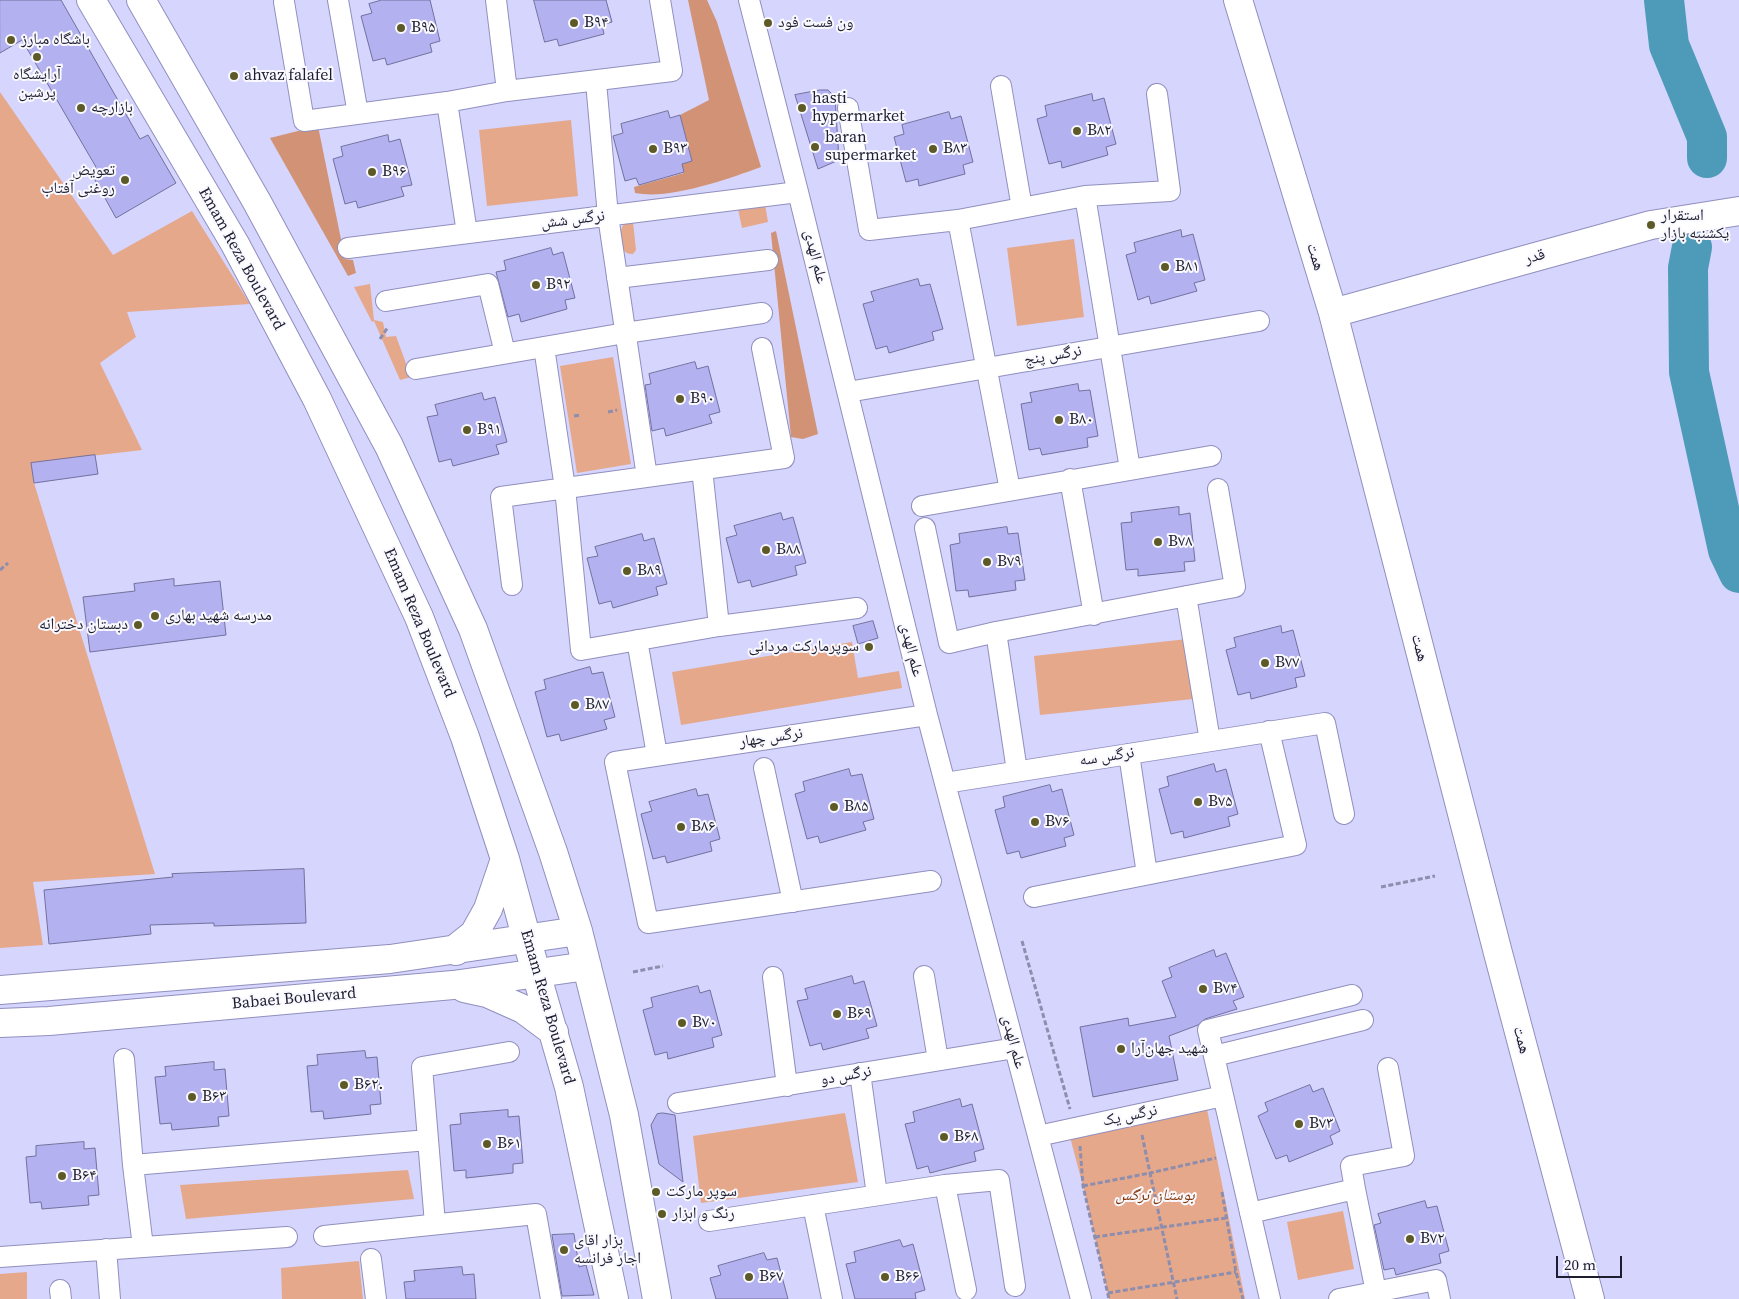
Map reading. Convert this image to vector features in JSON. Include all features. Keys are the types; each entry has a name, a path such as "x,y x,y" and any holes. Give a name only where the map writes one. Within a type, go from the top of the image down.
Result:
{"street":[{"name":"Emam Reza Boulevard","path":"91,0 235,244 317,399 419,617 465,737 505,859 528,938 536,973 570,1086 614,1299"},
{"path":"140,0 257,202 389,446 473,629 553,852 578,931 624,1114 658,1299"},
{"path":"338,0 358,114"},
{"path":"496,0 507,92"},
{"path":"284,2 304,121 672,71 660,0"},
{"name":"علم الهدی","path":"749,0 927,715 1080,1299"},
{"name":"همت","path":"1238,0 1332,314 1500,962 1590,1299"},
{"path":"596,82 608,216 646,477"},
{"path":"1000,86 1022,208"},
{"path":"848,108 869,230 958,220 1085,196 1170,192 1157,94"},
{"path":"447,102 466,233"},
{"name":"نرگس شش","path":"348,248 798,192"},
{"path":"1085,196 1130,470"},
{"name":"قدر","path":"1332,314 1651,225 1739,211"},
{"path":"958,220 1010,490"},
{"path":"617,278 768,260"},
{"path":"386,301 488,284 505,354"},
{"path":"416,369 626,332 762,313"},
{"name":"نرگس پنج","path":"848,392 1258,321"},
{"path":"544,347 565,488 581,650 719,626 857,608"},
{"path":"512,585 500,497 784,458 762,348"},
{"path":"922,506 1211,456"},
{"path":"702,469 719,626"},
{"path":"1070,480 1094,615"},
{"path":"925,528 949,643 996,632 1235,587 1218,489"},
{"path":"1186,596 1210,741"},
{"path":"996,632 1017,771"},
{"path":"637,640 657,755"},
{"name":"نرگس چهار","path":"793,902 648,923 615,762 927,715"},
{"name":"نرگس سه","path":"945,783 1324,723 1344,814"},
{"path":"1034,897 1296,845 1269,731"},
{"path":"1129,754 1147,874"},
{"path":"764,768 793,902 932,881"},
{"path":"453,985 459,982 468,969 467,961 454,950 474,934 488,909 505,859"},
{"name":"Babaei Boulevard","path":"0,990 390,959 578,931"},
{"name":"Babaei Boulevard","path":"0,1023 453,985 587,966"},
{"path":"924,976 938,1060"},
{"path":"773,977 787,1086"},
{"path":"453,985 487,993 523,1009 554,1032"},
{"path":"1270,1299 1208,1030 1352,995"},
{"path":"1214,1056 1363,1020"},
{"name":"نرگس دو","path":"678,1103 1015,1048"},
{"path":"435,1224 422,1067 509,1052"},
{"path":"124,1059 133,1165 143,1247"},
{"path":"1376,1292 1350,1166 1404,1156 1388,1068"},
{"path":"860,1073 876,1195"},
{"name":"نرگس یک","path":"1038,1136 1223,1096"},
{"path":"133,1165 428,1140"},
{"path":"709,1221 945,1185 999,1180 1015,1286"},
{"path":"945,1185 966,1290"},
{"path":"1250,1213 1355,1189"},
{"path":"813,1205 832,1299"},
{"path":"324,1236 536,1214 550,1299"},
{"path":"0,1257 287,1237"},
{"path":"106,1249 110,1299"},
{"path":"371,1259 376,1299"},
{"path":"1339,1299 1436,1280 1440,1299"}],"path":[{"path":"380,339 388,326"},
{"path":"0,570 8,563"},
{"path":"1381,887 1435,876"},
{"path":"1022,941 1071,1110"},
{"path":"633,972 663,966"},
{"path":"1140,1126 1177,1299"},
{"path":"1078,1138 1083,1186 1109,1299"},
{"path":"1083,1186 1216,1158 1217,1166"},
{"path":"1220,1184 1236,1272 1243,1299"},
{"path":"1095,1237 1226,1218"},
{"path":"1108,1293 1236,1272"}],"green space":[{"path":"0,92 113,255 192,211 250,304 127,312 136,337 100,363 142,450 31,463 34,483 155,874 33,882 43,945 0,948"},
{"path":"571,120 578,196 487,206 479,130"},
{"path":"765,204 768,222 742,228 738,209"},
{"path":"626,222 633,222 636,250 633,254 628,253 621,246 621,230"},
{"path":"1074,239 1084,317 1017,326 1007,248"},
{"path":"370,284 374,320 383,322 386,337 396,336 411,377 400,380 374,321 372,322 354,287"},
{"path":"613,357 631,464 577,473 560,366"},
{"path":"1187,639 1193,699 1040,715 1034,656"},
{"path":"852,642 858,678 899,671 902,688 681,725 672,672"},
{"name":"بوستان نرگس","path":"1207,1109 1245,1299 1109,1299 1070,1137"},
{"path":"845,1113 858,1182 701,1203 693,1136"},
{"path":"408,1170 414,1199 186,1219 180,1185"},
{"path":"1343,1211 1354,1269 1298,1280 1287,1222"},
{"path":"359,1261 363,1299 282,1299 281,1268"},
{"path":"27,1272 27,1299 0,1299 0,1274"}],"shaded area":[{"path":"688,0 707,0 717,22 761,167 682,191 665,194 635,193 634,187 684,173 682,164 692,161 680,115 709,100"},
{"path":"318,126 345,259 353,260 356,273 348,276 270,138"},
{"path":"776,231 818,434 803,439 791,437 771,233"}],"building":[{"path":"0,0 61,0 140,139 148,135 176,183 116,218 90,171 96,167 22,40 0,53"},
{"name":"B۹۵","path":"382,0 430,0 440,41 430,44 432,52 387,65 385,58 373,61 361,16 372,13 369,4"},
{"name":"B۹۴","path":"534,0 606,0 612,22 602,25 604,34 559,46 557,39 545,42"},
{"path":"828,90 835,97 839,160 818,169 795,95"},
{"name":"B۸۲","path":"1092,94 1093,101 1104,98 1116,144 1106,147 1108,155 1062,168 1061,161 1049,164 1037,119 1047,116 1045,106"},
{"name":"B۹۳","path":"668,111 670,118 680,115 692,161 682,164 684,172 639,185 636,178 625,181 613,136 623,133 621,124"},
{"name":"B۸۳","path":"949,112 951,119 961,116 973,162 963,165 965,174 919,186 918,179 906,182 894,137 904,134 902,125"},
{"name":"B۹۶","path":"388,135 389,142 400,139 412,185 401,187 404,196 358,208 356,201 345,204 333,159 343,156 341,147"},
{"name":"B۸۱","path":"1181,230 1182,237 1193,234 1205,280 1194,283 1197,291 1151,304 1149,296 1138,300 1126,255 1136,252 1134,243"},
{"name":"B۹۲","path":"551,248 553,255 563,252 575,298 565,300 567,309 521,322 519,314 508,317 496,272 506,270 504,261"},
{"path":"918,279 920,286 930,284 943,329 932,332 934,340 889,353 887,346 876,349 863,304 874,301 871,292"},
{"name":"B۹۰","path":"695,362 697,369 708,366 720,412 709,415 712,423 666,436 664,428 652,431 645,385 651,384 649,374"},
{"name":"B۸۰","path":"1078,384 1079,391 1090,390 1098,436 1087,438 1088,447 1042,455 1040,448 1029,450 1021,404 1032,402 1030,393"},
{"name":"B۹۱","path":"482,393 484,400 495,397 507,442 496,445 499,454 453,466 451,459 439,462 427,417 438,415 435,405"},
{"path":"95,455 98,474 34,483 31,463"},
{"name":"B۷۸","path":"1179,507 1179,515 1190,513 1195,561 1184,562 1185,571 1138,576 1138,569 1126,570 1121,523 1132,522 1131,513"},
{"name":"B۸۸","path":"781,513 783,520 793,517 806,563 795,566 797,575 752,587 750,580 738,583 726,538 737,535 734,526"},
{"name":"B۷۹","path":"1007,527 1008,534 1018,533 1025,580 1015,581 1016,590 969,597 968,590 956,591 950,545 960,543 959,534"},
{"name":"B۸۹","path":"642,534 644,541 654,538 667,584 656,587 658,595 613,608 611,601 599,604 587,558 598,556 595,547"},
{"name":"مدرسه شهید بهاری","path":"174,579 174,586 220,581 226,635 90,652 83,597 135,591 134,584"},
{"path":"873,621 878,638 858,644 853,626"},
{"name":"B۷۷","path":"1281,626 1282,633 1293,630 1305,676 1295,678 1297,687 1251,699 1250,692 1238,695 1226,650 1236,647 1234,638"},
{"name":"B۸۷","path":"590,667 592,674 603,672 615,717 604,720 607,729 561,741 559,734 547,737 535,692 546,689 544,680"},
{"name":"B۷۵","path":"1214,764 1216,772 1226,769 1238,814 1228,817 1230,826 1184,838 1183,831 1171,834 1159,789 1169,786 1167,777"},
{"name":"B۸۵","path":"849,769 851,776 862,774 874,819 863,822 866,830 820,843 818,836 807,839 795,794 805,791 803,782"},
{"name":"B۷۶","path":"1050,785 1052,792 1062,789 1074,835 1064,838 1066,846 1021,858 1019,851 1007,854 995,810 1005,807 1003,797"},
{"name":"B۸۶","path":"696,789 698,796 708,794 720,839 710,842 712,851 667,863 665,856 653,859 641,814 652,811 649,802"},
{"path":"304,869 306,923 214,926 214,923 150,925 151,934 49,944 44,890 173,877 172,874"},
{"path":"1214,950 1216,957 1226,953 1244,997 1233,1001 1237,1009 1205,1019 1198,1025 1169,1036 1178,1080 1093,1097 1080,1027 1128,1018 1129,1026 1176,1017 1162,981 1172,977 1169,968"},
{"name":"B۶۹","path":"852,976 854,984 864,981 877,1026 866,1029 869,1038 823,1050 821,1043 810,1046 797,1001 808,999 805,989"},
{"name":"B۷۰","path":"698,986 700,993 710,990 722,1035 712,1038 714,1047 668,1059 667,1052 655,1055 643,1010 653,1007 651,998"},
{"name":"B۶۲.","path":"365,1051 366,1058 377,1057 381,1104 370,1105 371,1114 324,1119 323,1111 311,1112 307,1066 318,1065 317,1055"},
{"name":"B۶۳","path":"214,1062 214,1070 225,1069 229,1116 218,1117 219,1126 172,1130 171,1123 160,1124 155,1077 166,1076 165,1067"},
{"name":"B۷۳","path":"1310,1085 1313,1092 1323,1088 1340,1131 1330,1136 1333,1144 1289,1162 1287,1155 1276,1159 1258,1116 1268,1111 1265,1103"},
{"name":"B۶۸","path":"960,1099 962,1107 972,1104 984,1149 974,1152 976,1161 930,1173 928,1166 917,1169 905,1124 915,1122 913,1112"},
{"name":"B۶۱","path":"508,1110 508,1117 519,1116 523,1163 513,1164 513,1173 466,1178 466,1170 454,1171 450,1125 461,1124 460,1114"},
{"path":"657,1114 675,1115 683,1182 659,1164 651,1125"},
{"name":"B۶۴","path":"84,1142 84,1149 95,1148 99,1195 88,1196 89,1205 42,1209 41,1202 30,1203 26,1157 36,1156 36,1146"},
{"name":"B۷۲","path":"1425,1201 1427,1208 1437,1206 1449,1251 1439,1254 1441,1263 1396,1275 1394,1268 1384,1270 1374,1225 1381,1223 1378,1214"},
{"name":"بزار اقای اجار فرانسه","path":"574,1234 579,1267 586,1265 594,1295 562,1296 552,1235"},
{"name":"B۶۶","path":"900,1240 903,1247 913,1244 925,1290 915,1293 916,1299 855,1299 846,1264 856,1262 854,1252"},
{"name":"B۶۷","path":"764,1253 767,1260 777,1258 788,1299 716,1299 710,1278 721,1275 718,1266"},
{"path":"462,1267 463,1275 474,1274 476,1299 406,1299 404,1282 415,1281 414,1271"}],"waterway":[{"path":"1664,0 1669,45 1707,137 1707,158"},
{"path":"1692,247 1688,268 1689,372 1728,550 1739,573"}],"place":[{"name":"B۹۴","path":"574,23"},
{"name":"ون فست فود","path":"768,23"},
{"name":"B۹۵","path":"401,28"},
{"name":"باشگاه مبارز","path":"11,40"},
{"name":"آرایشگاه پرشین","path":"37,57"},
{"name":"ahvaz falafel","path":"234,76"},
{"name":"بازارچه","path":"81,108"},
{"name":"hasti hypermarket","path":"802,108"},
{"name":"B۸۲","path":"1077,131"},
{"name":"baran supermarket","path":"815,147"},
{"name":"B۹۳","path":"653,149"},
{"name":"B۸۳","path":"933,149"},
{"name":"B۹۶","path":"372,172"},
{"name":"تعویض روغنی آفتاب","path":"125,180"},
{"name":"استقرار یکشنبه بازار","path":"1651,225"},
{"name":"B۸۱","path":"1165,267"},
{"name":"B۹۲","path":"536,285"},
{"name":"B۹۰","path":"680,399"},
{"name":"B۸۰","path":"1059,420"},
{"name":"B۹۱","path":"467,430"},
{"name":"B۷۸","path":"1158,542"},
{"name":"B۸۸","path":"766,550"},
{"name":"B۷۹","path":"987,562"},
{"name":"B۸۹","path":"627,571"},
{"name":"مدرسه شهید بهاری","path":"155,616"},
{"name":"دبستان دخترانه","path":"138,625"},
{"name":"سوپرمارکت مردانی","path":"869,647"},
{"name":"B۷۷","path":"1265,663"},
{"name":"B۸۷","path":"575,705"},
{"name":"B۷۵","path":"1198,802"},
{"name":"B۸۵","path":"834,807"},
{"name":"B۷۶","path":"1035,822"},
{"name":"B۸۶","path":"681,827"},
{"name":"B۷۴","path":"1203,989"},
{"name":"B۶۹","path":"837,1014"},
{"name":"B۷۰","path":"682,1023"},
{"name":"شهید جهان‌آرا","path":"1121,1049"},
{"name":"B۶۲.","path":"344,1085"},
{"name":"B۶۳","path":"192,1097"},
{"name":"B۷۳","path":"1299,1124"},
{"name":"B۶۸","path":"944,1137"},
{"name":"B۶۱","path":"487,1144"},
{"name":"B۶۴","path":"62,1176"},
{"name":"سوپر مارکت","path":"656,1192"},
{"name":"رنگ و ابزار","path":"662,1214"},
{"name":"B۷۲","path":"1410,1239"},
{"name":"بزار اقای اجار فرانسه","path":"564,1250"},
{"name":"B۶۷","path":"749,1277"},
{"name":"B۶۶","path":"885,1277"}]}
